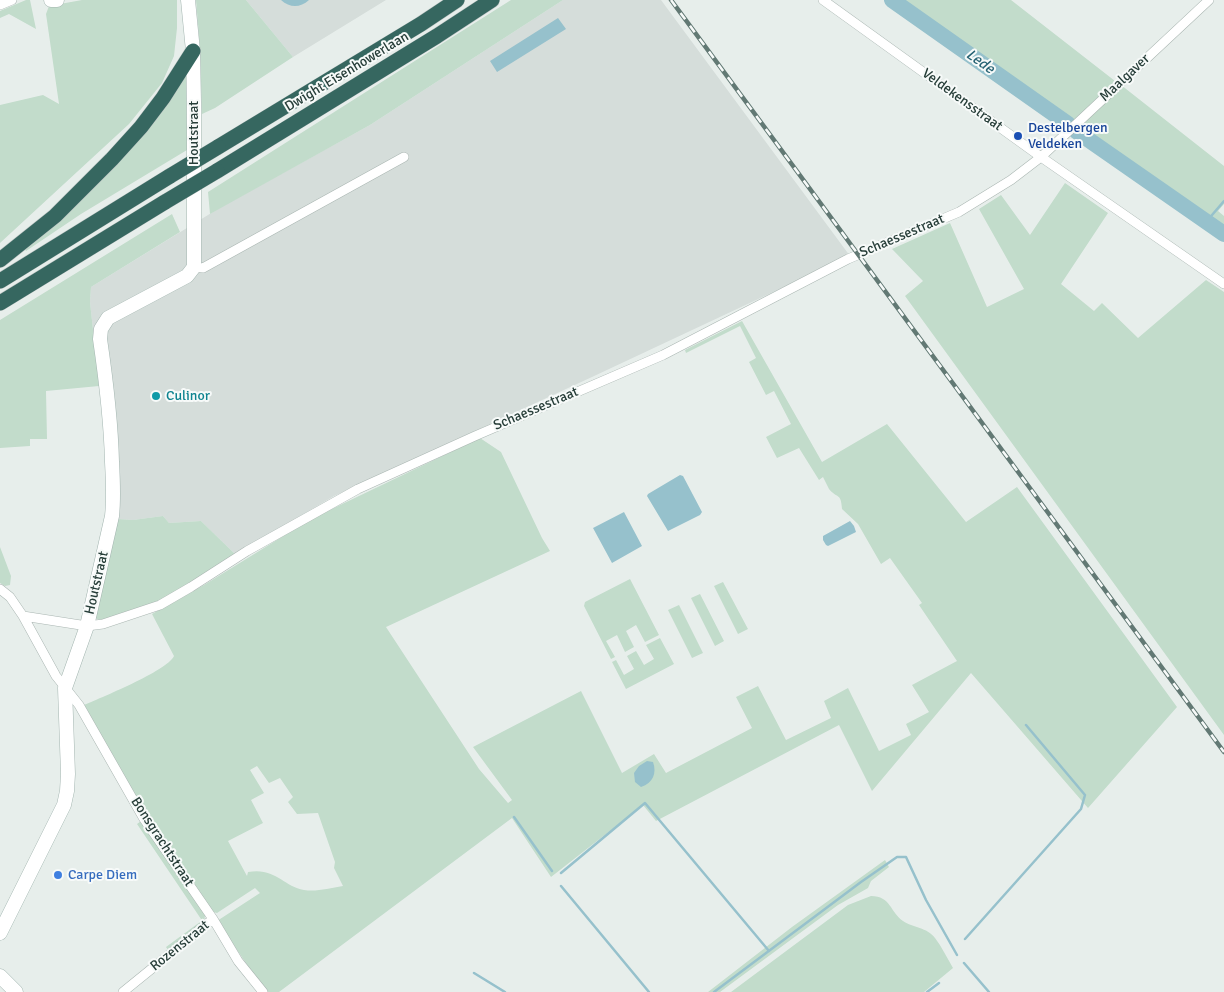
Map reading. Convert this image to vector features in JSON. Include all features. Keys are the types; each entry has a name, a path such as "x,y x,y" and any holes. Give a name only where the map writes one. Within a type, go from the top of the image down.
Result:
{"highway":[{"name":"Dwight Eisenhowerlaan","path":"0,281 421,24 457,0"},
{"name":"Dwight Eisenhowerlaan","path":"0,303 437,36 492,0"},
{"path":"0,260 54,216 112,159 141,127 192,51"}],"street":[{"path":"0,5 12,0"},
{"path":"50,0 56,0"},
{"name":"Houtstraat","path":"0,934 64,805 67,791 65,688 87,626 114,502 110,421 100,339 101,329 108,318 187,276 194,267 194,102 188,0"},
{"name":"Veldekensstraat","path":"823,0 1042,157 1224,284"},
{"name":"Maalgaver","path":"1042,157 1209,0"},
{"name":"Houtstraat","path":"194,267 202,268 404,157"},
{"name":"Schaessestraat","path":"23,616 87,626 103,624 160,605 191,588 247,551 358,490 475,436 663,355 853,257 959,212 1011,180 1042,157"},
{"path":"0,589 10,597 23,616 56,676 65,688"},
{"name":"Bonsgrachtstraat","path":"65,688 79,705 144,819 213,919 238,961 263,992"},
{"name":"Rozenstraat","path":"123,992 213,919"},
{"path":"0,976 16,992"}],"shaded area":[{"path":"246,0 386,0 293,57"},
{"path":"563,0 661,0 850,256 334,496 235,554 201,521 169,523 163,516 133,520 118,519 112,385 99,386 90,302 91,287 221,207 370,125"}],"green space":[{"path":"30,0 36,29 9,14 0,18 0,11"},
{"path":"82,0 177,0 174,56 162,83 129,124 0,243 0,105 43,95 59,104 46,14 49,6"},
{"path":"196,0 246,0 293,57 215,108 202,114 200,48"},
{"path":"511,0 563,0 370,125 210,214 208,192"},
{"path":"884,0 1011,0 1115,81 1064,130"},
{"path":"186,74 187,150 81,214 26,251 24,248"},
{"path":"1121,85 1224,166 1224,204 1218,211 1224,216 1224,239 1074,134"},
{"path":"1065,183 1108,213 1061,284 1094,311 1102,303 1138,338 1206,280 1224,292 1224,735 905,296 923,281 892,249 950,223 987,307 1024,289 979,209 1001,195 1030,235"},
{"path":"172,214 180,232 91,287 90,302 99,386 46,391 47,439 30,439 30,446 0,448 0,320"},
{"path":"742,321 822,462 887,424 966,522 1017,487 1177,707 1088,808 971,673 872,791 839,725 656,821 643,805 551,877 512,818 279,992 266,992 217,921 260,893 255,888 217,913 210,911 148,817 82,706 147,676 169,662 174,656 152,614 204,585 311,519 480,438 501,452 550,551 386,627 479,769 508,803 512,800 473,747 581,691 622,773 654,754 666,773 752,728 736,697 758,686 786,740 831,718 824,701 848,688 879,751 911,735 906,724 929,712 912,685 957,661 919,605 922,603 890,558 881,564 858,524 842,509 840,498 829,489 823,477 819,480 799,448 777,458 766,437 791,424 774,391 766,395 749,362 756,358 740,326 686,353 685,350","holes":["257,766 269,783 280,778 293,797 288,802 297,814 318,813 335,862 334,868 343,886 304,890 265,872 248,872 247,876 228,841 263,823 251,800 264,793 250,770"]},
{"path":"163,516 169,523 201,521 235,554 186,586 160,600 134,611 101,620 97,619 94,616 118,519 133,520"},
{"path":"0,547 11,576 10,585 5,586 0,583"},
{"path":"630,579 659,635 645,642 636,625 626,631 634,647 625,652 617,635 606,641 615,657 611,659 584,606 585,602"},
{"path":"723,582 748,629 738,634 714,586"},
{"path":"700,594 724,641 715,646 691,598"},
{"path":"679,605 703,653 692,658 668,610"},
{"path":"660,638 674,664 626,689 612,662 616,660 624,675 634,669 627,656 636,651 644,665 654,659 646,645"},
{"path":"141,821 205,915 204,924 168,950 166,947 200,922 201,919 137,824"},
{"path":"885,860 889,867 871,881 868,888 838,905 720,992 708,992 792,927"},
{"path":"871,896 883,899 903,921 932,934 953,968 924,992 731,992 848,905"}],"water":[{"path":"281,0 309,0 295,6"},
{"path":"558,18 566,29 497,72 490,61"},
{"path":"680,475 683,476 702,512 700,515 668,531 647,496"},
{"path":"624,512 642,546 612,563 593,528"},
{"path":"850,521 856,532 828,546 826,545 823,536"},
{"path":"647,761 653,762 654,774 648,783 641,787 635,782 634,773 639,766"}],"waterway":[{"name":"Lede","path":"892,0 1068,124"},
{"name":"Lede","path":"1076,131 1224,234"},
{"path":"1206,222 1224,201"},
{"path":"965,939 1081,809 1085,795 1026,725"},
{"path":"561,873 645,803 769,951"},
{"path":"514,817 552,871"},
{"path":"714,992 897,857 906,857 926,900 957,955"},
{"path":"561,886 649,992"},
{"path":"964,963 989,992"},
{"path":"474,973 505,992"},
{"path":"927,992 939,983"}],"railway":[{"path":"671,0 1224,752"}],"place":[{"name":"Destelbergen Veldeken","path":"1018,136"},
{"name":"Culinor","path":"156,396"},
{"name":"Carpe Diem","path":"58,875"}]}
